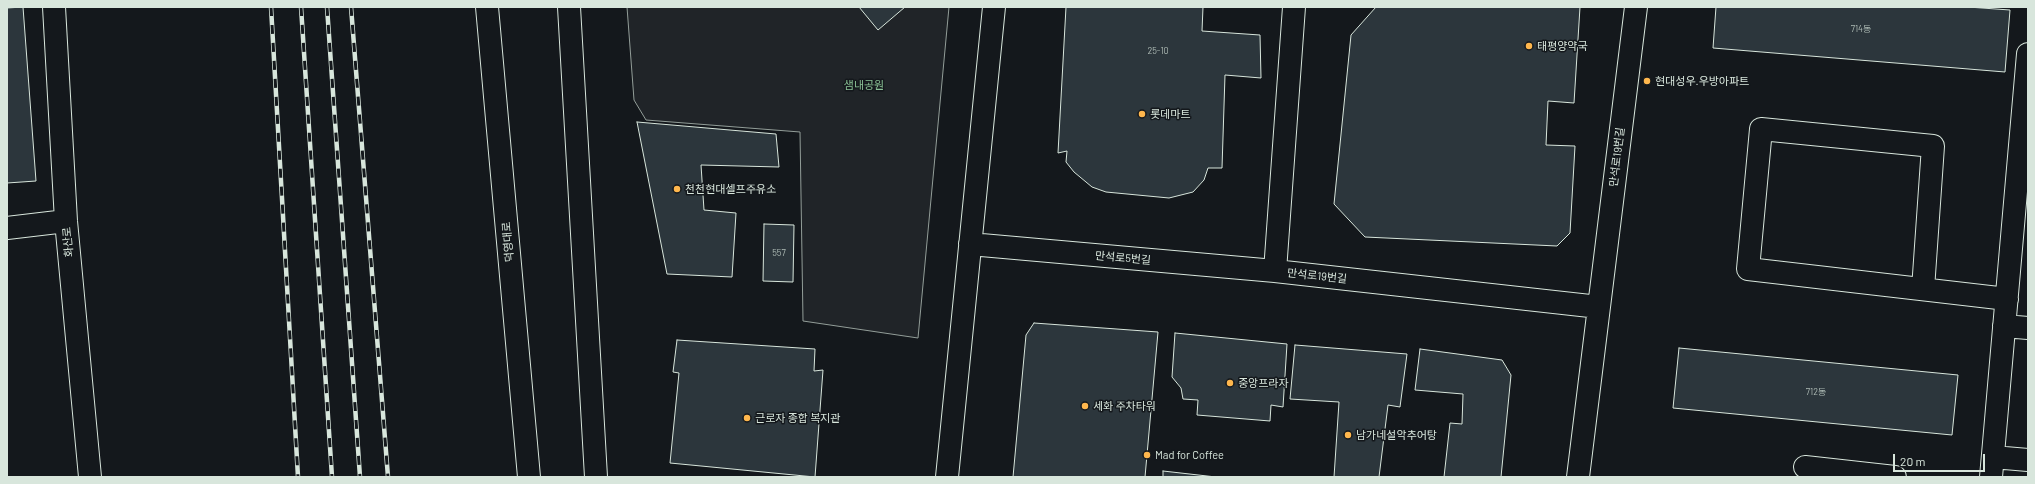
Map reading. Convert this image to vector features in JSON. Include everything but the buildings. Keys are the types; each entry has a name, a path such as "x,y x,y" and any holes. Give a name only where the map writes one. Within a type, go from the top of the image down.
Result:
{"street":[{"name":"화산로","path":"54,7 66,221 90,477"},
{"name":"덕영대로","path":"487,7 529,477"},
{"path":"569,7 596,477"},
{"path":"947,477 994,7"},
{"name":"만석로19번길","path":"1294,7 1275,271 1599,307"},
{"name":"만석로19번길","path":"1578,477 1636,7"},
{"path":"2028,54 1992,467 2028,460"},
{"path":"1923,289 1933,146 1761,129 1748,269 1923,289 2006,298"},
{"path":"7,228 66,221"},
{"name":"만석로5번길","path":"970,244 1275,271"},
{"path":"2004,326 2028,328"},
{"path":"1805,467 1895,477"}],"green space":[{"name":"샘내공원","path":"627,7 949,7 918,338 803,321 800,132 646,120 634,100"}],"railway":[{"path":"271,7 298,477"},
{"path":"301,7 332,477"},
{"path":"327,7 360,477"},
{"path":"351,7 388,477"}],"place":[{"name":"태평양약국","path":"1529,46"},
{"name":"현대성우.우방아파트","path":"1647,81"},
{"name":"롯데마트","path":"1142,114"},
{"name":"천천현대셀프주유소","path":"677,189"},
{"name":"중앙프라자","path":"1230,383"},
{"name":"세화 주차타워","path":"1085,406"},
{"name":"근로자 종합 복지관","path":"747,418"},
{"name":"남가네설악추어탕","path":"1348,435"},
{"name":"Mad for Coffee","path":"1147,455"}]}
